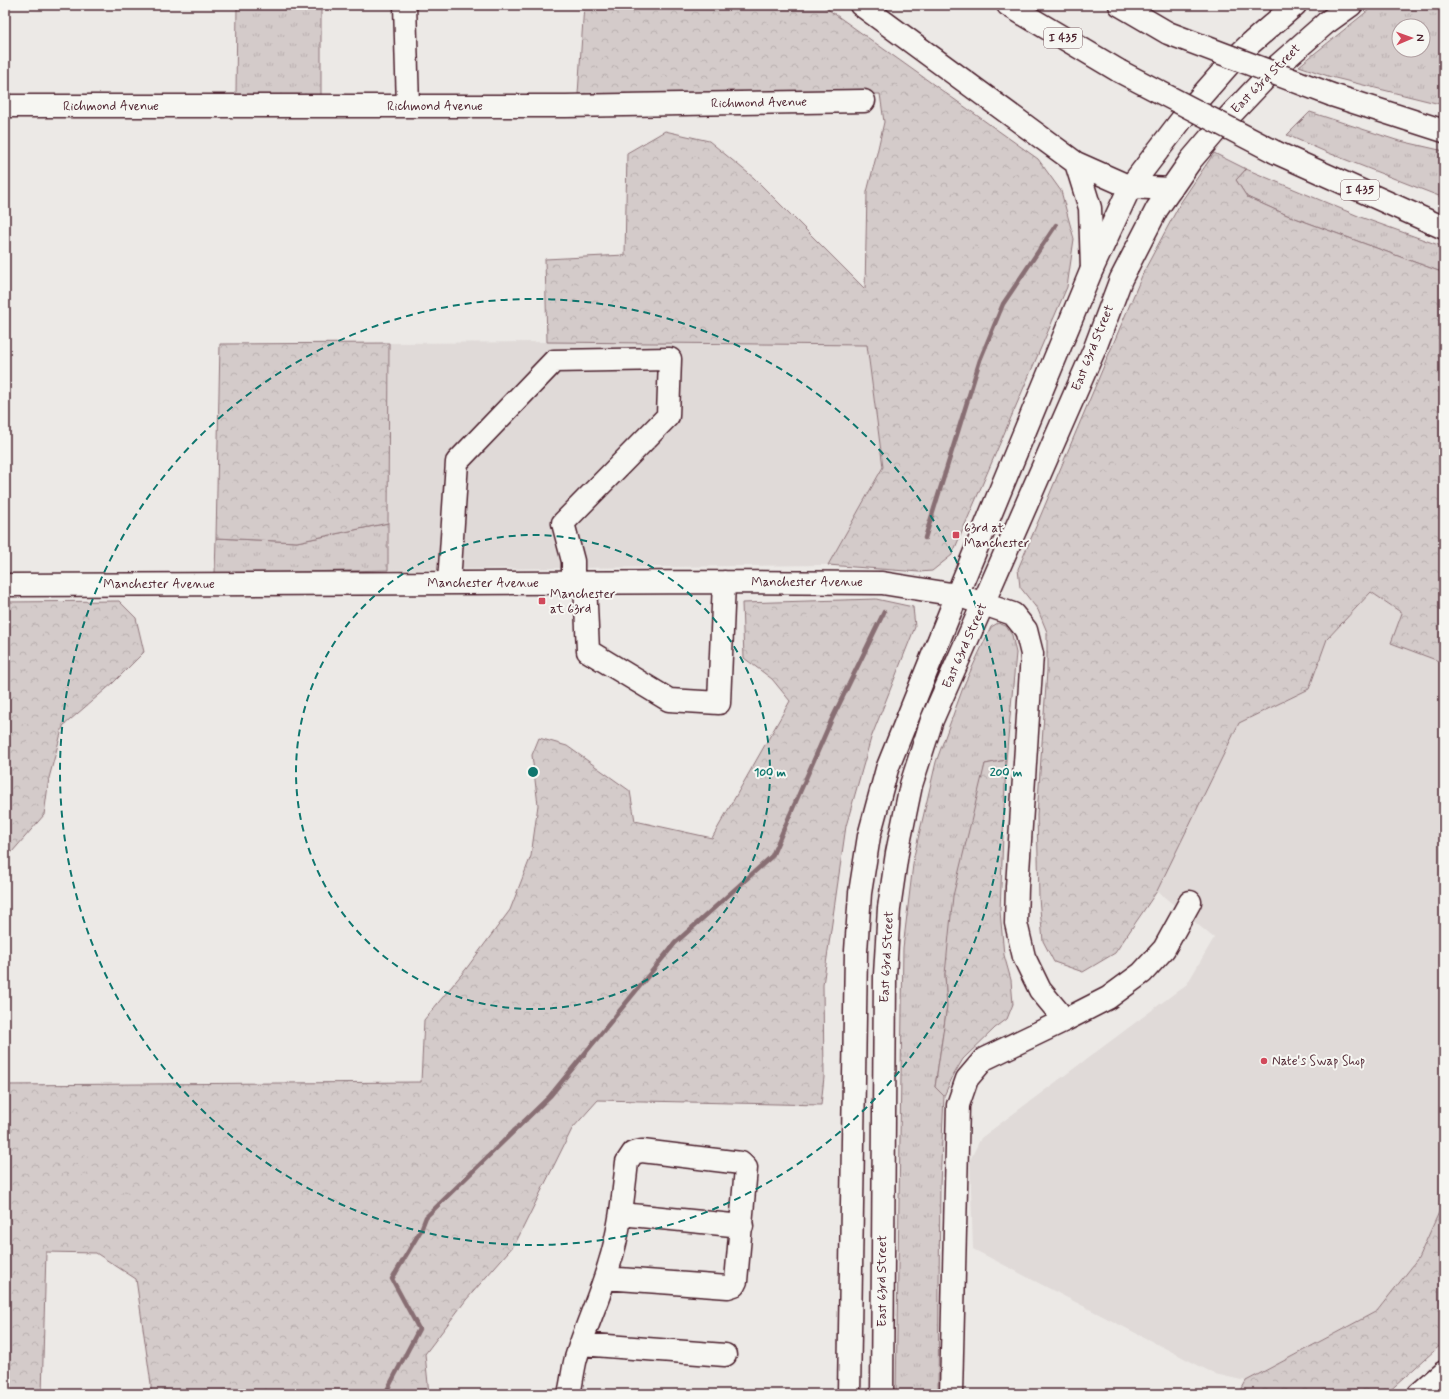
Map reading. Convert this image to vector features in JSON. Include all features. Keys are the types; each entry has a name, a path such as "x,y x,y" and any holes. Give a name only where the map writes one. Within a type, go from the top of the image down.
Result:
{"main road":[{"path":"405,5 408,106"},
{"path":"861,5 1076,163 1130,187 1171,189"},
{"name":"I 435","path":"1008,5 1119,71 1275,152 1444,228"},
{"path":"1120,5 1168,33 1332,95 1444,131"},
{"name":"East 63rd Street","path":"849,1394 856,951 860,893 869,836 887,768 1092,269 1130,187 1189,110 1232,61 1294,5"},
{"name":"East 63rd Street","path":"882,1394 885,975 889,908 897,853 911,785 932,720 1095,348 1121,279 1157,209 1191,160 1220,126 1275,68 1326,23 1351,5"},
{"name":"Richmond Avenue","path":"5,106 566,106 864,102"},
{"path":"1076,163 1090,208 1092,269"},
{"path":"449,583 457,462 554,361 670,359 668,416 563,523 579,582 588,651 669,700 719,703 724,582"},
{"name":"Manchester Avenue","path":"5,585 579,582 882,583 957,595 1013,614 1026,630 1032,654 1016,923 1024,957 1040,990 1065,1020"},
{"path":"951,1394 958,1105 968,1079 984,1059 1108,998 1142,973 1164,949 1190,902"},
{"path":"569,1394 576,1359 605,1278 619,1227 627,1162 633,1153 642,1151 741,1163 746,1168 742,1226 736,1281 734,1285 728,1287 605,1278"},
{"path":"621,1214 742,1226"},
{"path":"581,1344 725,1355"},
{"path":"1419,1394 1444,1372"}],"shaded area":[{"path":"547,342 867,345 883,467 828,565 388,570 389,343"},
{"name":"Nate's Swap Shop","path":"1371,592 1402,613 1391,643 1444,663 1444,1201 1418,1259 1377,1311 1246,1381 1215,1374 973,1249 970,1160 981,1138 1187,984 1214,938 1157,891 1239,723 1309,689 1327,639"}],"green space":[{"path":"237,5 321,5 321,98 236,94"},
{"path":"584,5 822,5 1038,159 1061,191 1074,239 1067,287 952,555 932,571 919,572 828,565 883,467 867,345 547,342 545,259 625,255 627,153 665,131 709,141 754,178 865,289 867,192 884,122 880,94 578,94"},
{"path":"1375,5 1444,5 1444,105 1331,77 1299,66"},
{"path":"1310,112 1396,140 1444,151 1444,198 1326,152 1287,135"},
{"path":"1214,153 1246,169 1236,180 1247,197 1287,215 1444,273 1444,663 1391,643 1402,613 1371,592 1327,639 1309,689 1239,723 1157,891 1115,953 1083,972 1054,962 1043,941 1039,898 1037,815 1047,671 1047,632 1038,610 1020,587 1018,569 1144,271 1181,202"},
{"path":"1246,169 1363,218 1444,247 1444,273 1287,215 1247,197 1236,180"},
{"path":"389,343 388,523 297,542 216,538 220,344"},
{"path":"388,523 388,570 215,574 216,538 297,542"},
{"path":"876,599 913,607 915,627 871,738 846,826 823,985 824,1077 821,1105 598,1100 572,1129 515,1244 466,1300 425,1354 429,1394 151,1394 151,1384 136,1279 96,1253 46,1252 42,1394 5,1394 5,1085 421,1082 424,1020 466,969 510,910 531,856 538,805 532,755 539,738 567,746 630,791 635,821 712,838 790,701 772,679 744,658 742,603"},
{"path":"119,601 136,618 144,652 113,683 63,726 49,778 44,815 5,860 5,602"},
{"path":"998,623 1006,626 1012,635 1016,653 1006,760 985,764 945,974 947,1006 935,1087 944,1096 940,1185 938,1394 896,1394 903,948 914,856 936,762 964,685 991,627"},
{"path":"1006,760 1000,911 1004,955 1011,980 1013,1004 1007,1019 995,1028 963,1059 944,1096 935,1087 947,1006 945,974 953,896 985,764"},
{"path":"1444,1201 1444,1342 1386,1394 1239,1394 1246,1381 1377,1311 1418,1259"}],"waterway":[{"path":"925,538 980,360 1003,304 1056,225"},
{"path":"385,1394 419,1329 392,1279 421,1230 426,1217 550,1096 675,943 772,856 831,721 884,612"}],"place":[{"name":"63rd at Manchester","path":"956,535"},
{"name":"Manchester at 63rd","path":"542,601"},
{"name":"Nate's Swap Shop","path":"1264,1061"}]}
